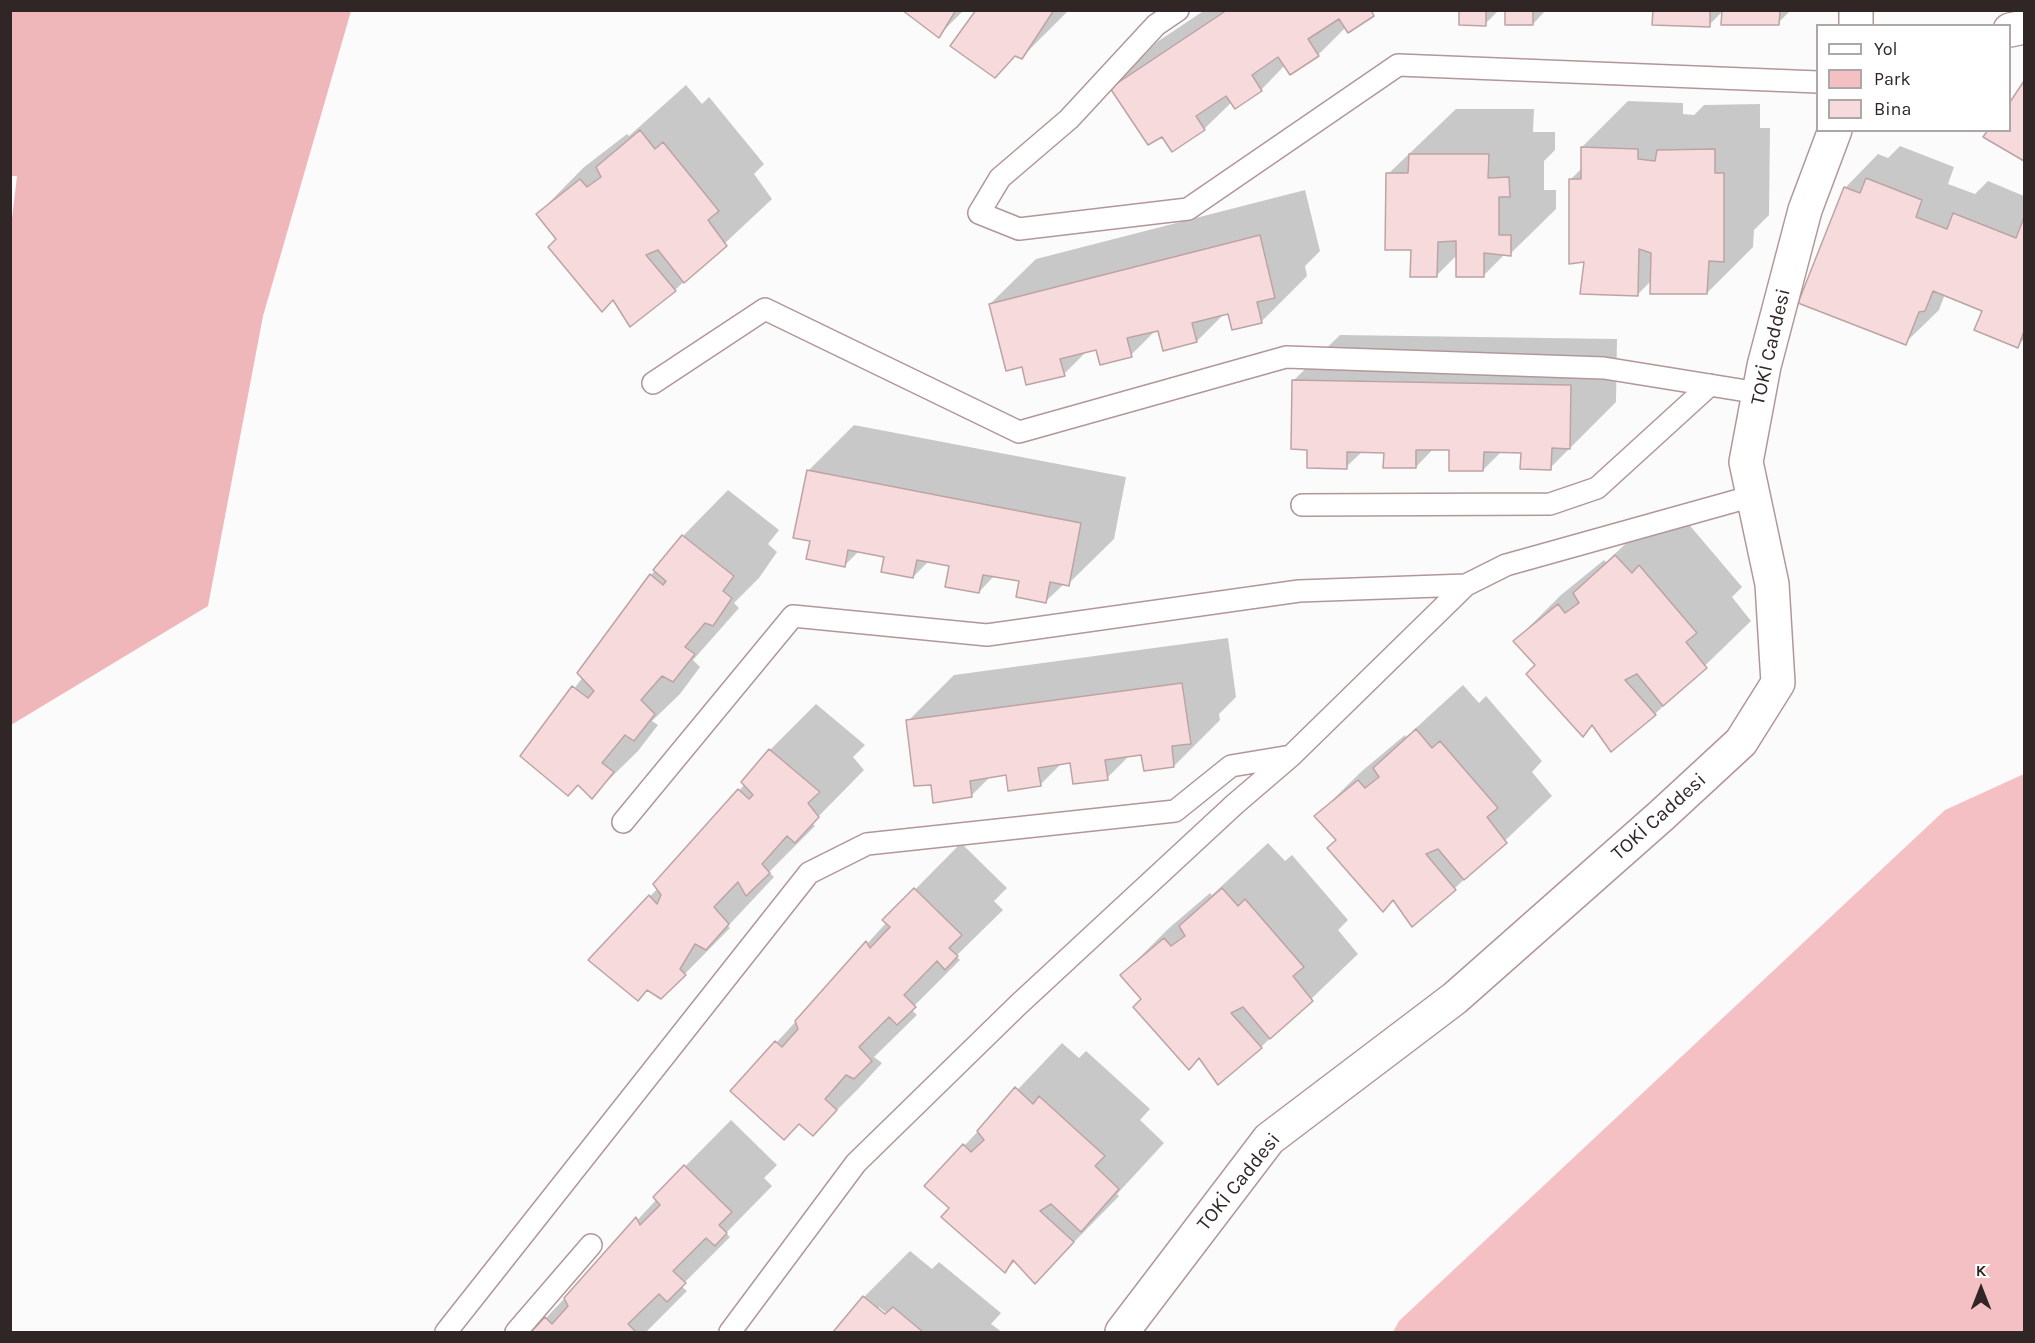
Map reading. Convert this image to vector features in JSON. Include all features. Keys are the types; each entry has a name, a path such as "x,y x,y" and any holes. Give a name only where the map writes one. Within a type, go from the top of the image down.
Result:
{"street":[{"name":"TOKİ Caddesi","path":"1122,1332 1269,1139 1455,998 1662,815 1741,742 1778,683 1772,584 1746,462 1759,393 1805,210 1833,132"}],"lane":[{"path":"1178,10 1156,25 1069,119 1000,178 980,213 1019,229 1188,209 1398,65 1816,82"},
{"path":"652,383 765,309 1019,432 1286,357 1604,368 1759,393"},
{"path":"1302,505 1550,504 1597,488 1710,385"},
{"path":"730,1332 856,1163 1018,1005 1235,804 1291,756 1467,585 1506,566 1753,496"},
{"path":"623,822 793,616 987,635 1299,591 1467,585"},
{"path":"446,1332 809,873 867,844 1175,811 1231,766 1291,756"},
{"path":"516,1332 591,1245"}],"green space":[{"path":"2024,774 2024,1332 1393,1332 1399,1321 1945,810"}],"shaded area":[{"path":"11,10 351,11 263,316 208,606 11,725 10,235 17,176 10,176"}],"building":[{"path":"902,10 956,10 939,38"},
{"path":"976,10 1054,10 1022,59 1015,56 995,78 950,46"},
{"path":"1227,10 1371,10 1374,16 1348,33 1339,19 1308,39 1319,56 1290,75 1278,57 1252,75 1262,91 1235,109 1226,96 1196,116 1205,130 1172,152 1162,137 1148,145 1110,88"},
{"path":"1459,10 1486,10 1486,26 1459,25"},
{"path":"1505,10 1533,10 1533,25 1505,25"},
{"path":"1653,10 1710,10 1710,27 1652,25"},
{"path":"1722,10 1780,10 1779,25 1721,25"},
{"path":"2024,81 2024,161 1983,137 1987,132 2011,132 2011,100"},
{"path":"640,130 655,149 663,142 719,211 708,220 727,246 684,283 658,250 646,255 676,291 630,327 613,300 602,312 548,247 556,239 536,214 580,179 587,187 601,177 596,167"},
{"path":"1581,147 1638,149 1638,159 1655,161 1657,150 1715,149 1715,173 1724,173 1724,262 1709,261 1707,294 1650,294 1651,253 1639,249 1638,296 1580,294 1584,262 1569,264 1569,179 1581,179"},
{"path":"1409,154 1489,154 1488,178 1509,177 1510,197 1499,197 1499,235 1511,235 1511,256 1484,253 1484,277 1456,277 1456,241 1438,242 1437,277 1410,277 1411,250 1385,250 1386,173 1408,173"},
{"path":"1866,178 1922,200 1916,217 1947,229 1953,213 2016,238 2024,217 2024,331 2018,348 1974,330 1982,311 1933,291 1925,311 1919,312 1906,345 1798,303 1844,187 1860,193"},
{"path":"1260,235 1275,298 1257,302 1262,323 1232,330 1228,314 1192,323 1197,342 1163,351 1158,331 1127,338 1132,357 1100,365 1096,350 1060,359 1065,376 1026,385 1022,367 1006,371 989,304"},
{"path":"1292,380 1571,385 1570,449 1552,448 1551,470 1520,469 1521,453 1484,452 1483,471 1449,471 1449,450 1416,450 1416,468 1383,468 1384,453 1347,452 1347,469 1307,468 1307,450 1291,449"},
{"path":"807,470 1081,523 1069,586 1050,582 1046,603 1016,597 1019,581 983,575 979,593 945,587 949,566 917,560 913,578 881,572 884,557 848,550 845,567 806,559 810,541 793,538"},
{"path":"682,535 734,576 723,591 732,598 713,626 705,623 685,647 695,654 673,682 662,676 641,700 655,714 634,741 625,735 602,763 614,772 592,799 578,785 568,796 520,756 572,686 588,698 594,691 577,673 650,574 663,585 666,581 653,570"},
{"path":"1615,555 1632,573 1639,565 1697,633 1686,642 1707,668 1663,706 1637,674 1625,680 1656,715 1611,752 1592,725 1583,737 1526,674 1535,665 1513,641 1558,604 1565,613 1579,603 1573,593"},
{"path":"1182,683 1191,744 1172,746 1174,767 1144,771 1141,755 1105,760 1108,780 1073,784 1070,763 1038,768 1041,786 1008,791 1006,775 970,781 972,797 933,803 931,785 914,786 906,720"},
{"path":"1416,729 1432,748 1440,741 1498,808 1487,817 1507,843 1464,880 1438,849 1426,854 1456,890 1412,927 1393,900 1383,912 1327,848 1336,840 1314,816 1358,780 1365,788 1379,777 1373,768"},
{"path":"769,749 820,792 808,803 819,817 795,843 787,836 762,864 770,873 746,896 738,882 714,907 729,924 706,950 695,944 680,969 686,975 661,999 647,990 638,1001 588,960 649,895 657,904 661,895 653,884 738,789 749,799 753,795 741,782"},
{"path":"914,888 962,935 949,948 958,956 945,970 937,961 904,995 916,1007 897,1025 889,1017 859,1047 872,1061 854,1079 846,1075 825,1099 837,1110 813,1136 799,1124 784,1140 730,1091 775,1041 782,1047 798,1029 795,1021 866,941 870,948 890,927 882,920"},
{"path":"1222,888 1238,906 1245,899 1304,967 1293,976 1313,1001 1270,1039 1243,1007 1231,1013 1262,1048 1218,1085 1199,1058 1189,1070 1133,1007 1141,999 1120,975 1164,938 1171,946 1185,936 1179,926"},
{"path":"1015,1087 1033,1104 1039,1096 1105,1156 1095,1166 1119,1189 1081,1232 1051,1204 1040,1211 1074,1242 1035,1284 1013,1260 1005,1273 941,1217 949,1208 924,1186 963,1144 971,1152 984,1140 977,1131"},
{"path":"684,1165 732,1212 719,1225 727,1233 715,1246 706,1238 673,1271 686,1283 667,1302 659,1294 628,1324 636,1332 531,1332 545,1317 552,1324 568,1306 564,1298 636,1217 640,1225 660,1205 653,1197"},
{"path":"863,1296 885,1314 893,1307 923,1332 833,1332"}]}
